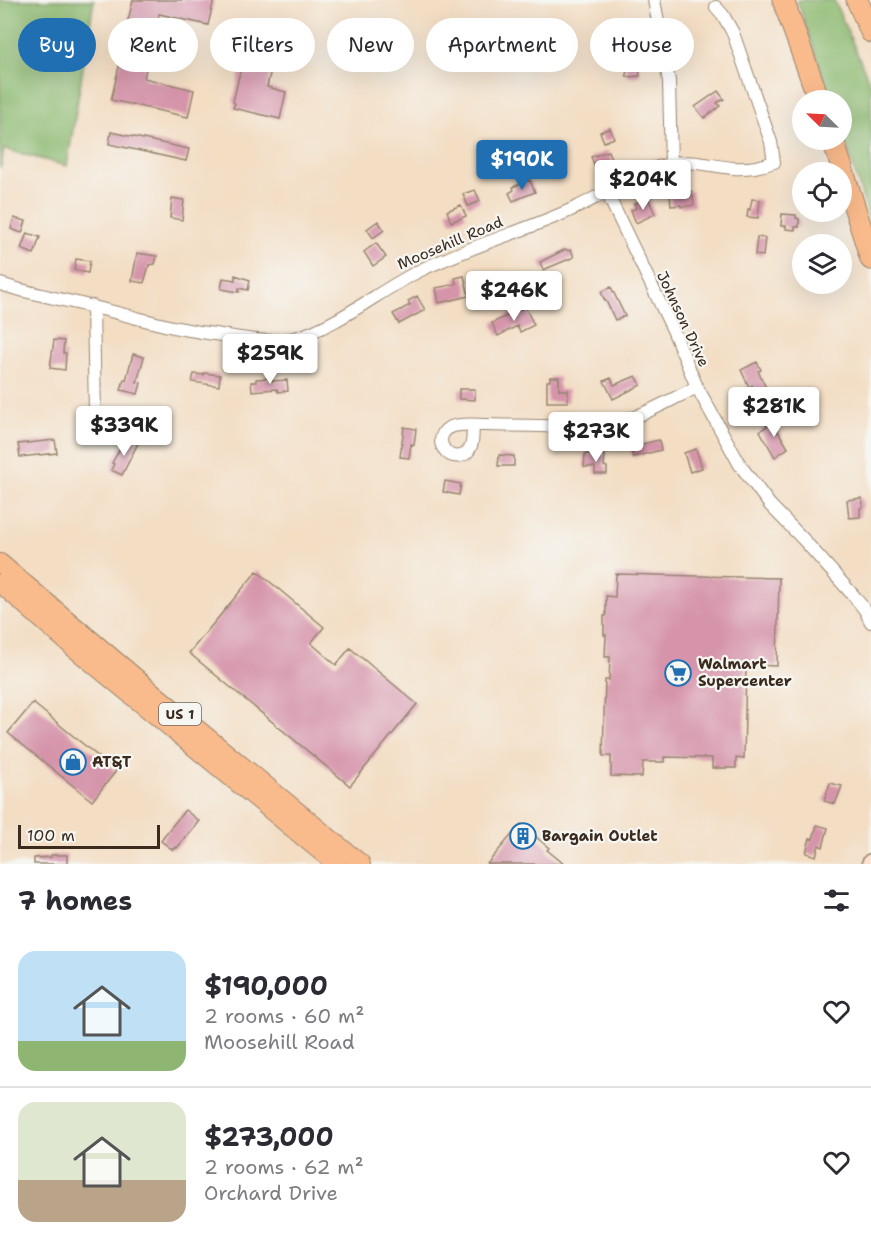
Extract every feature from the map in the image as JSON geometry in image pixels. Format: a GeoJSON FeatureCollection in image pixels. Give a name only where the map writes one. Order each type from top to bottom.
{"type":"FeatureCollection","features":[{"type":"Feature","properties":{"kind":"highway"},"geometry":{"type":"LineString","coordinates":[[783,0],[815,90]]}},
{"type":"Feature","properties":{"kind":"highway"},"geometry":{"type":"LineString","coordinates":[[857,0],[871,32]]}},
{"type":"Feature","properties":{"kind":"highway"},"geometry":{"type":"LineString","coordinates":[[836,150],[871,259]]}},
{"type":"Feature","properties":{"kind":"main road","name":"US 1"},"geometry":{"type":"LineString","coordinates":[[0,562],[156,695],[362,864]]}},
{"type":"Feature","properties":{"kind":"main road","name":"US 1"},"geometry":{"type":"LineString","coordinates":[[0,584],[336,864]]}},
{"type":"Feature","properties":{"kind":"street"},"geometry":{"type":"LineString","coordinates":[[654,0],[669,81],[671,164]]}},
{"type":"Feature","properties":{"kind":"street","name":"Moosehill Road"},"geometry":{"type":"LineString","coordinates":[[0,284],[32,294],[93,306],[186,330],[257,340],[293,338],[326,325],[423,269],[559,215],[644,173],[671,164],[692,162],[744,168],[774,162],[771,142],[733,33],[716,7]]}},
{"type":"Feature","properties":{"kind":"street","name":"Johnson Drive"},"geometry":{"type":"LineString","coordinates":[[607,192],[673,330],[697,387],[740,465],[770,506],[853,595],[871,622]]}},
{"type":"Feature","properties":{"kind":"street"},"geometry":{"type":"LineString","coordinates":[[93,306],[95,414]]}},
{"type":"Feature","properties":{"kind":"street"},"geometry":{"type":"LineString","coordinates":[[473,425],[606,426],[631,419],[697,387]]}},
{"type":"Feature","properties":{"kind":"green space"},"geometry":{"type":"Polygon","coordinates":[[[0,0],[94,0],[91,18],[18,18],[18,72],[82,72],[67,166],[4,149],[0,168],[0,0]]]}},
{"type":"Feature","properties":{"kind":"green space"},"geometry":{"type":"Polygon","coordinates":[[[797,0],[834,0],[871,86],[871,225],[848,150],[852,150],[852,90],[828,90],[797,0]]]}},
{"type":"Feature","properties":{"kind":"building"},"geometry":{"type":"Polygon","coordinates":[[[133,0],[214,0],[208,25],[198,23],[198,18],[177,18],[159,14],[158,18],[129,18],[133,0]]]}},
{"type":"Feature","properties":{"kind":"building"},"geometry":{"type":"Polygon","coordinates":[[[118,72],[145,72],[144,78],[194,90],[188,117],[111,100],[118,72]]]}},
{"type":"Feature","properties":{"kind":"building"},"geometry":{"type":"Polygon","coordinates":[[[240,72],[270,72],[267,87],[286,92],[280,119],[233,108],[235,103],[233,102],[240,72]]]}},
{"type":"Feature","properties":{"kind":"building"},"geometry":{"type":"Polygon","coordinates":[[[626,72],[640,72],[640,76],[627,77],[626,72]]]}},
{"type":"Feature","properties":{"kind":"building"},"geometry":{"type":"Polygon","coordinates":[[[718,91],[724,99],[717,103],[720,106],[704,118],[695,107],[718,91]]]}},
{"type":"Feature","properties":{"kind":"building"},"geometry":{"type":"Polygon","coordinates":[[[610,128],[614,138],[604,142],[600,132],[610,128]]]}},
{"type":"Feature","properties":{"kind":"building"},"geometry":{"type":"Polygon","coordinates":[[[111,132],[189,149],[186,161],[109,144],[111,132]]]}},
{"type":"Feature","properties":{"kind":"building"},"geometry":{"type":"Polygon","coordinates":[[[608,151],[613,163],[596,169],[591,157],[608,151]]]}},
{"type":"Feature","properties":{"kind":"building"},"geometry":{"type":"Polygon","coordinates":[[[530,180],[535,192],[513,201],[509,193],[514,190],[513,187],[530,180]]]}},
{"type":"Feature","properties":{"kind":"building"},"geometry":{"type":"Polygon","coordinates":[[[475,190],[480,201],[468,206],[463,194],[475,190]]]}},
{"type":"Feature","properties":{"kind":"building"},"geometry":{"type":"Polygon","coordinates":[[[692,191],[694,205],[671,206],[670,194],[692,191]]]}},
{"type":"Feature","properties":{"kind":"building"},"geometry":{"type":"Polygon","coordinates":[[[172,198],[184,200],[182,220],[170,218],[172,198]]]}},
{"type":"Feature","properties":{"kind":"building"},"geometry":{"type":"Polygon","coordinates":[[[648,198],[655,214],[636,223],[631,210],[636,208],[634,204],[648,198]]]}},
{"type":"Feature","properties":{"kind":"building"},"geometry":{"type":"Polygon","coordinates":[[[752,199],[760,200],[758,218],[747,217],[752,199]]]}},
{"type":"Feature","properties":{"kind":"building"},"geometry":{"type":"Polygon","coordinates":[[[461,205],[466,216],[451,222],[447,211],[461,205]]]}},
{"type":"Feature","properties":{"kind":"building"},"geometry":{"type":"Polygon","coordinates":[[[782,214],[792,215],[792,222],[799,222],[799,227],[795,227],[795,230],[781,226],[782,214]]]}},
{"type":"Feature","properties":{"kind":"building"},"geometry":{"type":"Polygon","coordinates":[[[14,218],[26,221],[22,233],[11,229],[14,218]]]}},
{"type":"Feature","properties":{"kind":"building"},"geometry":{"type":"Polygon","coordinates":[[[378,221],[384,230],[373,238],[367,229],[378,221]]]}},
{"type":"Feature","properties":{"kind":"building"},"geometry":{"type":"Polygon","coordinates":[[[27,233],[40,237],[34,254],[21,249],[27,233]]]}},
{"type":"Feature","properties":{"kind":"building"},"geometry":{"type":"Polygon","coordinates":[[[757,237],[765,238],[763,256],[755,255],[757,237]]]}},
{"type":"Feature","properties":{"kind":"building"},"geometry":{"type":"Polygon","coordinates":[[[376,243],[386,257],[373,266],[364,252],[376,243]]]}},
{"type":"Feature","properties":{"kind":"building"},"geometry":{"type":"Polygon","coordinates":[[[566,249],[571,250],[574,257],[543,270],[540,262],[566,249]]]}},
{"type":"Feature","properties":{"kind":"building"},"geometry":{"type":"Polygon","coordinates":[[[137,253],[157,256],[155,264],[149,265],[144,283],[132,281],[137,253]]]}},
{"type":"Feature","properties":{"kind":"building"},"geometry":{"type":"Polygon","coordinates":[[[76,259],[90,261],[88,273],[74,270],[76,259]]]}},
{"type":"Feature","properties":{"kind":"building"},"geometry":{"type":"Polygon","coordinates":[[[235,275],[250,280],[248,290],[239,288],[239,292],[221,289],[223,278],[235,280],[235,275]]]}},
{"type":"Feature","properties":{"kind":"building"},"geometry":{"type":"Polygon","coordinates":[[[464,276],[469,296],[439,303],[436,288],[456,284],[455,278],[464,276]]]}},
{"type":"Feature","properties":{"kind":"building"},"geometry":{"type":"Polygon","coordinates":[[[499,285],[507,300],[495,306],[487,291],[499,285]]]}},
{"type":"Feature","properties":{"kind":"building"},"geometry":{"type":"Polygon","coordinates":[[[611,287],[625,316],[615,320],[601,292],[611,287]]]}},
{"type":"Feature","properties":{"kind":"building"},"geometry":{"type":"Polygon","coordinates":[[[417,296],[425,310],[399,324],[393,314],[410,305],[408,301],[417,296]]]}},
{"type":"Feature","properties":{"kind":"building"},"geometry":{"type":"Polygon","coordinates":[[[525,307],[534,325],[520,332],[517,326],[498,336],[492,323],[525,307]]]}},
{"type":"Feature","properties":{"kind":"building"},"geometry":{"type":"Polygon","coordinates":[[[54,340],[64,341],[65,370],[50,368],[54,340]]]}},
{"type":"Feature","properties":{"kind":"building"},"geometry":{"type":"Polygon","coordinates":[[[133,354],[144,357],[137,382],[141,383],[138,394],[121,390],[133,354]]]}},
{"type":"Feature","properties":{"kind":"building"},"geometry":{"type":"Polygon","coordinates":[[[757,362],[761,370],[758,371],[767,390],[757,395],[752,385],[749,387],[741,370],[757,362]]]}},
{"type":"Feature","properties":{"kind":"building"},"geometry":{"type":"Polygon","coordinates":[[[204,373],[220,375],[219,386],[192,382],[194,374],[204,375],[204,373]]]}},
{"type":"Feature","properties":{"kind":"building"},"geometry":{"type":"Polygon","coordinates":[[[636,376],[641,385],[613,399],[604,381],[611,378],[614,385],[636,376]]]}},
{"type":"Feature","properties":{"kind":"building"},"geometry":{"type":"Polygon","coordinates":[[[550,377],[559,377],[559,390],[568,390],[568,402],[547,402],[547,381],[550,381],[550,377]]]}},
{"type":"Feature","properties":{"kind":"building"},"geometry":{"type":"Polygon","coordinates":[[[272,378],[272,381],[287,380],[288,391],[278,392],[277,389],[252,391],[251,382],[256,382],[256,379],[272,378]]]}},
{"type":"Feature","properties":{"kind":"building"},"geometry":{"type":"Polygon","coordinates":[[[459,389],[475,389],[475,400],[459,399],[459,389]]]}},
{"type":"Feature","properties":{"kind":"building"},"geometry":{"type":"Polygon","coordinates":[[[770,418],[788,448],[775,457],[760,431],[767,426],[764,422],[770,418]]]}},
{"type":"Feature","properties":{"kind":"building"},"geometry":{"type":"Polygon","coordinates":[[[404,427],[416,429],[414,445],[411,444],[409,458],[400,457],[404,427]]]}},
{"type":"Feature","properties":{"kind":"building"},"geometry":{"type":"Polygon","coordinates":[[[127,438],[138,443],[122,475],[111,470],[114,464],[112,463],[127,438]]]}},
{"type":"Feature","properties":{"kind":"building"},"geometry":{"type":"Polygon","coordinates":[[[55,440],[57,453],[20,457],[18,444],[55,440]]]}},
{"type":"Feature","properties":{"kind":"building"},"geometry":{"type":"Polygon","coordinates":[[[659,440],[661,450],[633,457],[630,447],[659,440]]]}},
{"type":"Feature","properties":{"kind":"building"},"geometry":{"type":"Polygon","coordinates":[[[696,449],[702,468],[690,472],[684,453],[696,449]]]}},
{"type":"Feature","properties":{"kind":"building"},"geometry":{"type":"Polygon","coordinates":[[[585,454],[605,455],[604,466],[607,467],[607,474],[595,474],[595,467],[584,467],[585,454]]]}},
{"type":"Feature","properties":{"kind":"building"},"geometry":{"type":"Polygon","coordinates":[[[499,455],[514,456],[514,466],[498,466],[499,455]]]}},
{"type":"Feature","properties":{"kind":"building"},"geometry":{"type":"Polygon","coordinates":[[[445,481],[461,484],[459,495],[443,492],[445,481]]]}},
{"type":"Feature","properties":{"kind":"building"},"geometry":{"type":"Polygon","coordinates":[[[862,498],[863,507],[860,508],[860,517],[849,518],[847,500],[862,498]]]}},
{"type":"Feature","properties":{"kind":"building"},"geometry":{"type":"Polygon","coordinates":[[[257,571],[324,627],[311,643],[336,665],[350,648],[417,704],[350,786],[189,653],[257,571]]]}},
{"type":"Feature","properties":{"kind":"building","name":"Walmart Supercenter"},"geometry":{"type":"Polygon","coordinates":[[[616,574],[779,578],[777,666],[746,665],[744,759],[736,758],[736,768],[712,768],[712,758],[664,757],[664,762],[643,762],[642,777],[611,776],[611,756],[603,756],[605,680],[609,680],[610,657],[605,657],[604,616],[606,616],[606,596],[615,597],[616,574]]]}},
{"type":"Feature","properties":{"kind":"building"},"geometry":{"type":"Polygon","coordinates":[[[33,703],[116,771],[92,801],[8,733],[33,703]]]}},
{"type":"Feature","properties":{"kind":"building"},"geometry":{"type":"Polygon","coordinates":[[[830,783],[842,786],[835,804],[824,801],[830,783]]]}},
{"type":"Feature","properties":{"kind":"building"},"geometry":{"type":"Polygon","coordinates":[[[185,810],[199,821],[173,850],[161,841],[185,810]]]}},
{"type":"Feature","properties":{"kind":"building","name":"Bargain Outlet"},"geometry":{"type":"Polygon","coordinates":[[[521,824],[549,848],[547,850],[564,864],[487,864],[521,824]]]}},
{"type":"Feature","properties":{"kind":"building"},"geometry":{"type":"Polygon","coordinates":[[[817,825],[828,828],[823,847],[819,845],[816,856],[806,853],[817,825]]]}},
{"type":"Feature","properties":{"kind":"building"},"geometry":{"type":"Polygon","coordinates":[[[51,855],[67,855],[67,864],[34,864],[34,858],[51,857],[51,855]]]}},
{"type":"Feature","properties":{"kind":"place","name":"Walmart Supercenter"},"geometry":{"type":"Point","coordinates":[678,673]}},
{"type":"Feature","properties":{"kind":"place","name":"AT&T"},"geometry":{"type":"Point","coordinates":[73,762]}},
{"type":"Feature","properties":{"kind":"place","name":"Bargain Outlet"},"geometry":{"type":"Point","coordinates":[523,836]}}]}
